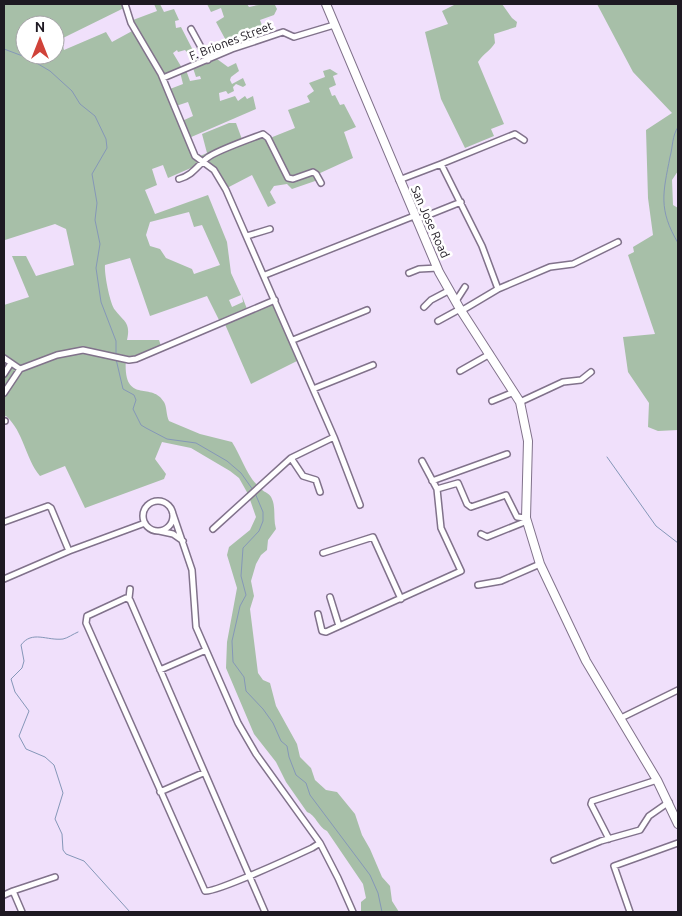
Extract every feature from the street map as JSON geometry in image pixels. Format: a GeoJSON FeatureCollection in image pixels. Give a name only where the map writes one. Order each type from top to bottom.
{"type":"FeatureCollection","features":[{"type":"Feature","properties":{"kind":"street"},"geometry":{"type":"LineString","coordinates":[[124,4],[131,23],[163,78],[195,156],[216,172],[247,236],[334,437],[360,506]]}},
{"type":"Feature","properties":{"kind":"street","name":"San Jose Road"},"geometry":{"type":"LineString","coordinates":[[326,4],[415,218],[438,268],[456,302],[520,402],[528,441],[527,520],[540,564],[586,661],[657,780],[678,824]]}},
{"type":"Feature","properties":{"kind":"street","name":"F. Briones Street"},"geometry":{"type":"LineString","coordinates":[[163,78],[234,48],[283,32],[294,37],[334,25]]}},
{"type":"Feature","properties":{"kind":"street"},"geometry":{"type":"LineString","coordinates":[[191,29],[208,60]]}},
{"type":"Feature","properties":{"kind":"street"},"geometry":{"type":"LineString","coordinates":[[179,179],[186,177],[208,157],[264,134],[268,138],[288,178],[293,179],[314,172],[321,183]]}},
{"type":"Feature","properties":{"kind":"street"},"geometry":{"type":"LineString","coordinates":[[400,180],[515,134],[524,140]]}},
{"type":"Feature","properties":{"kind":"street"},"geometry":{"type":"LineString","coordinates":[[441,164],[461,202],[498,289]]}},
{"type":"Feature","properties":{"kind":"street"},"geometry":{"type":"LineString","coordinates":[[265,275],[461,202]]}},
{"type":"Feature","properties":{"kind":"street"},"geometry":{"type":"LineString","coordinates":[[247,236],[270,229]]}},
{"type":"Feature","properties":{"kind":"street"},"geometry":{"type":"LineString","coordinates":[[438,321],[498,289],[550,266],[573,264],[618,242]]}},
{"type":"Feature","properties":{"kind":"street"},"geometry":{"type":"LineString","coordinates":[[409,273],[419,269],[438,268]]}},
{"type":"Feature","properties":{"kind":"street"},"geometry":{"type":"LineString","coordinates":[[456,302],[465,287]]}},
{"type":"Feature","properties":{"kind":"street"},"geometry":{"type":"LineString","coordinates":[[424,307],[431,300],[450,290]]}},
{"type":"Feature","properties":{"kind":"street"},"geometry":{"type":"LineString","coordinates":[[4,392],[20,369],[57,355],[83,350],[124,359],[136,359],[161,350],[218,322],[275,300]]}},
{"type":"Feature","properties":{"kind":"street"},"geometry":{"type":"LineString","coordinates":[[293,340],[367,310]]}},
{"type":"Feature","properties":{"kind":"street"},"geometry":{"type":"LineString","coordinates":[[460,371],[490,354]]}},
{"type":"Feature","properties":{"kind":"street"},"geometry":{"type":"LineString","coordinates":[[4,358],[20,369]]}},
{"type":"Feature","properties":{"kind":"street"},"geometry":{"type":"LineString","coordinates":[[4,374],[11,363]]}},
{"type":"Feature","properties":{"kind":"street"},"geometry":{"type":"LineString","coordinates":[[313,389],[373,366]]}},
{"type":"Feature","properties":{"kind":"street"},"geometry":{"type":"LineString","coordinates":[[520,402],[563,382],[580,380],[590,372]]}},
{"type":"Feature","properties":{"kind":"street"},"geometry":{"type":"LineString","coordinates":[[492,401],[514,392]]}},
{"type":"Feature","properties":{"kind":"street"},"geometry":{"type":"LineString","coordinates":[[213,529],[291,458],[334,437]]}},
{"type":"Feature","properties":{"kind":"street"},"geometry":{"type":"LineString","coordinates":[[432,480],[507,454]]}},
{"type":"Feature","properties":{"kind":"street"},"geometry":{"type":"LineString","coordinates":[[291,458],[303,476],[316,480],[320,492]]}},
{"type":"Feature","properties":{"kind":"street"},"geometry":{"type":"LineString","coordinates":[[318,614],[324,632],[462,571],[441,528],[437,488],[422,461]]}},
{"type":"Feature","properties":{"kind":"street"},"geometry":{"type":"LineString","coordinates":[[437,488],[458,483],[467,504],[471,507],[506,495],[518,518],[527,520]]}},
{"type":"Feature","properties":{"kind":"street"},"geometry":{"type":"LineString","coordinates":[[183,542],[173,534],[149,528],[145,523],[144,512],[153,502],[162,502],[172,511],[183,542],[192,570],[196,627],[238,723],[320,843],[353,912]]}},
{"type":"Feature","properties":{"kind":"street"},"geometry":{"type":"LineString","coordinates":[[4,522],[48,506],[51,508],[69,551]]}},
{"type":"Feature","properties":{"kind":"street"},"geometry":{"type":"LineString","coordinates":[[158,531],[170,525],[172,511]]}},
{"type":"Feature","properties":{"kind":"street"},"geometry":{"type":"LineString","coordinates":[[481,534],[487,537],[527,520]]}},
{"type":"Feature","properties":{"kind":"street"},"geometry":{"type":"LineString","coordinates":[[4,579],[69,551],[145,523]]}},
{"type":"Feature","properties":{"kind":"street"},"geometry":{"type":"LineString","coordinates":[[323,553],[373,537],[401,599]]}},
{"type":"Feature","properties":{"kind":"street"},"geometry":{"type":"LineString","coordinates":[[478,585],[502,581],[540,564]]}},
{"type":"Feature","properties":{"kind":"street"},"geometry":{"type":"LineString","coordinates":[[130,590],[129,598],[203,773],[250,874],[265,912]]}},
{"type":"Feature","properties":{"kind":"street"},"geometry":{"type":"LineString","coordinates":[[330,597],[340,626]]}},
{"type":"Feature","properties":{"kind":"street"},"geometry":{"type":"LineString","coordinates":[[129,598],[90,613],[86,623],[204,891],[213,891],[320,843]]}},
{"type":"Feature","properties":{"kind":"street"},"geometry":{"type":"LineString","coordinates":[[160,670],[206,650]]}},
{"type":"Feature","properties":{"kind":"street"},"geometry":{"type":"LineString","coordinates":[[621,718],[678,690]]}},
{"type":"Feature","properties":{"kind":"street"},"geometry":{"type":"LineString","coordinates":[[160,792],[203,773]]}},
{"type":"Feature","properties":{"kind":"street"},"geometry":{"type":"LineString","coordinates":[[609,839],[591,804],[592,801],[657,780]]}},
{"type":"Feature","properties":{"kind":"street"},"geometry":{"type":"LineString","coordinates":[[554,860],[609,839],[640,830],[649,816],[669,802]]}},
{"type":"Feature","properties":{"kind":"street"},"geometry":{"type":"LineString","coordinates":[[630,912],[614,866],[678,843]]}},
{"type":"Feature","properties":{"kind":"street"},"geometry":{"type":"LineString","coordinates":[[4,895],[55,878]]}},
{"type":"Feature","properties":{"kind":"street"},"geometry":{"type":"LineString","coordinates":[[13,891],[22,912]]}},
{"type":"Feature","properties":{"kind":"green space"},"geometry":{"type":"Polygon","coordinates":[[[4,4],[123,4],[124,8],[65,37],[65,15],[15,15],[15,65],[65,65],[65,50],[106,32],[112,42],[134,30],[161,79],[194,157],[200,164],[168,178],[163,165],[152,169],[157,185],[145,190],[155,214],[208,195],[227,242],[231,273],[241,295],[229,300],[232,307],[243,302],[242,296],[247,309],[219,320],[207,296],[150,316],[130,258],[105,265],[106,281],[111,302],[127,326],[127,340],[159,340],[161,346],[136,357],[126,357],[126,372],[129,382],[133,387],[159,396],[165,404],[169,421],[200,434],[232,442],[252,479],[271,497],[274,506],[276,529],[268,540],[267,550],[261,555],[256,564],[251,581],[254,596],[250,609],[258,673],[263,680],[270,683],[276,706],[297,744],[300,757],[311,768],[315,780],[326,790],[337,792],[355,814],[362,835],[382,877],[390,886],[392,901],[399,912],[361,911],[361,902],[366,898],[363,884],[327,831],[307,812],[286,782],[276,762],[254,734],[226,668],[227,642],[237,588],[227,555],[229,547],[250,530],[256,517],[248,494],[239,478],[191,448],[162,442],[155,459],[166,474],[164,479],[85,508],[65,466],[40,476],[17,430],[6,416],[4,417],[4,305],[29,297],[12,256],[26,256],[36,276],[74,265],[66,229],[55,224],[5,240],[4,4]],[[189,212],[150,222],[146,235],[150,246],[160,249],[166,258],[192,269],[194,274],[220,265],[202,225],[194,227],[189,212]]]}},
{"type":"Feature","properties":{"kind":"green space"},"geometry":{"type":"Polygon","coordinates":[[[154,4],[160,4],[164,12],[174,9],[179,20],[175,21],[176,28],[181,27],[199,62],[196,63],[185,50],[178,52],[177,50],[173,53],[182,68],[163,75],[133,20],[157,11],[154,4]]]}},
{"type":"Feature","properties":{"kind":"green space"},"geometry":{"type":"Polygon","coordinates":[[[207,4],[247,4],[249,7],[275,5],[277,9],[274,15],[260,20],[266,36],[230,48],[216,22],[224,17],[221,8],[211,12],[207,4]]]}},
{"type":"Feature","properties":{"kind":"green space"},"geometry":{"type":"Polygon","coordinates":[[[456,4],[502,4],[517,22],[516,27],[494,34],[495,43],[478,62],[504,124],[491,129],[494,136],[465,148],[441,99],[425,32],[448,24],[442,11],[456,4]]]}},
{"type":"Feature","properties":{"kind":"green space"},"geometry":{"type":"Polygon","coordinates":[[[597,4],[678,4],[678,171],[672,180],[673,205],[678,208],[678,430],[658,431],[648,427],[649,403],[628,372],[623,337],[655,334],[628,255],[634,252],[633,247],[653,235],[648,198],[646,130],[672,113],[633,72],[597,4]]]}},
{"type":"Feature","properties":{"kind":"green space"},"geometry":{"type":"Polygon","coordinates":[[[217,59],[228,67],[236,63],[239,71],[230,80],[232,84],[243,78],[246,85],[243,87],[236,84],[233,87],[234,91],[228,94],[226,91],[219,93],[220,101],[235,96],[238,101],[245,96],[247,99],[253,96],[256,109],[189,138],[182,121],[193,116],[188,102],[176,106],[170,89],[183,84],[180,72],[186,70],[190,81],[201,79],[200,76],[196,77],[193,68],[217,59]]]}},
{"type":"Feature","properties":{"kind":"green space"},"geometry":{"type":"Polygon","coordinates":[[[330,69],[338,74],[333,76],[336,85],[329,88],[332,96],[335,95],[340,105],[344,104],[356,127],[344,132],[353,158],[318,174],[289,177],[270,138],[295,128],[288,110],[310,102],[307,96],[314,91],[309,83],[325,77],[323,71],[330,69]]]}},
{"type":"Feature","properties":{"kind":"green space"},"geometry":{"type":"Polygon","coordinates":[[[229,123],[236,123],[243,142],[203,160],[198,157],[207,153],[202,134],[229,123]]]}},
{"type":"Feature","properties":{"kind":"green space"},"geometry":{"type":"Polygon","coordinates":[[[260,136],[265,136],[286,179],[312,173],[318,180],[292,189],[287,184],[274,186],[270,192],[276,203],[268,207],[252,175],[227,188],[207,160],[260,136]]]}},
{"type":"Feature","properties":{"kind":"green space"},"geometry":{"type":"Polygon","coordinates":[[[273,304],[297,361],[251,384],[224,322],[273,304]]]}},
{"type":"Feature","properties":{"kind":"waterway"},"geometry":{"type":"LineString","coordinates":[[4,49],[28,58],[50,71],[72,91],[80,104],[95,116],[106,139],[107,148],[92,174],[97,203],[95,220],[100,244],[96,268],[101,302],[116,341],[116,355]]}},
{"type":"Feature","properties":{"kind":"waterway"},"geometry":{"type":"LineString","coordinates":[[678,127],[673,141],[664,191],[667,220],[678,243]]}},
{"type":"Feature","properties":{"kind":"waterway"},"geometry":{"type":"LineString","coordinates":[[116,359],[123,389],[134,395],[136,400],[133,409],[141,425],[167,439],[196,443],[227,461],[241,473],[253,490]]}},
{"type":"Feature","properties":{"kind":"waterway"},"geometry":{"type":"LineString","coordinates":[[607,457],[656,526],[678,543]]}},
{"type":"Feature","properties":{"kind":"waterway"},"geometry":{"type":"LineString","coordinates":[[255,493],[263,512],[263,521],[259,531],[243,548],[241,576],[246,595],[240,606],[232,641],[233,662],[244,677],[246,691],[263,709],[273,723],[281,741],[287,746],[296,775],[306,783],[310,795],[370,875],[378,893],[382,912]]}},
{"type":"Feature","properties":{"kind":"waterway"},"geometry":{"type":"LineString","coordinates":[[78,632],[63,639],[30,638],[21,645],[24,661],[22,668],[11,679],[15,692],[29,711],[19,736],[26,749],[45,757],[54,765],[63,793],[55,819],[62,834],[63,850],[66,854],[84,861],[130,912]]}}]}
